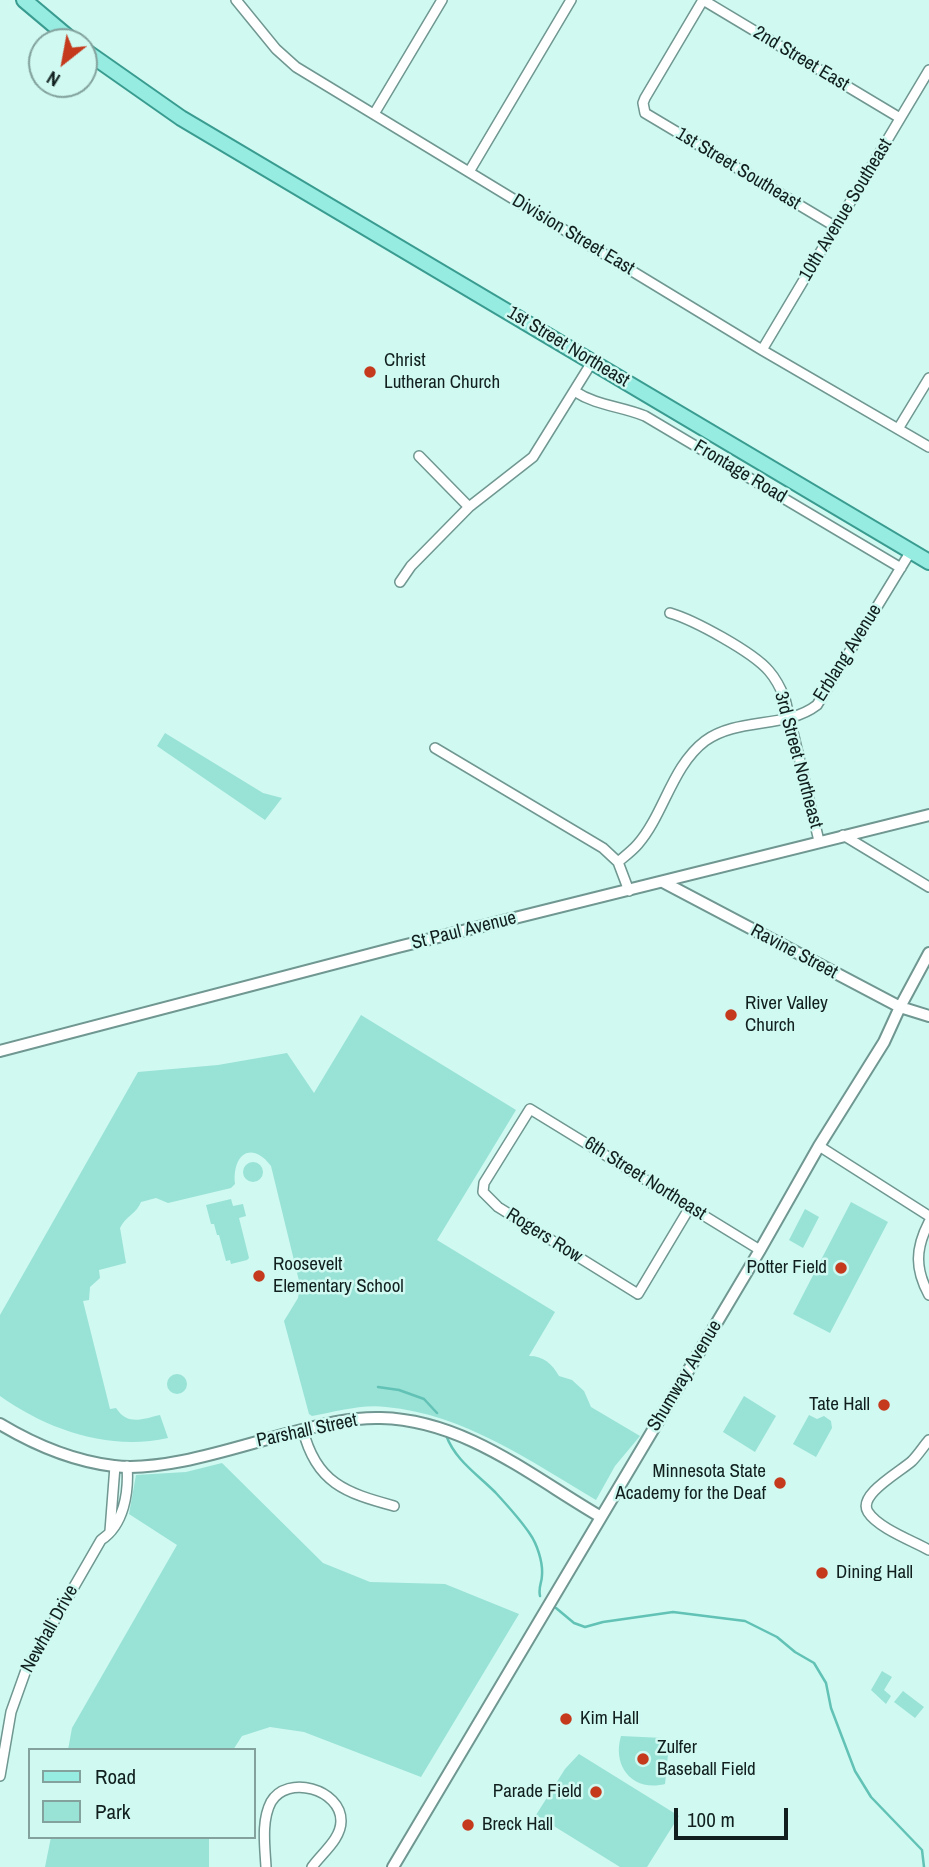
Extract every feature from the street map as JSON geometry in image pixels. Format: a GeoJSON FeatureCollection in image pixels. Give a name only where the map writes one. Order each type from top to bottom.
{"type":"FeatureCollection","features":[{"type":"Feature","properties":{"kind":"main road"},"geometry":{"type":"LineString","coordinates":[[24,0],[57,28]]}},
{"type":"Feature","properties":{"kind":"main road","name":"1st Street Northeast"},"geometry":{"type":"LineString","coordinates":[[98,60],[132,86],[207,133],[929,562]]}},
{"type":"Feature","properties":{"kind":"street","name":"Division Street East"},"geometry":{"type":"LineString","coordinates":[[236,0],[285,59],[762,350],[929,447]]}},
{"type":"Feature","properties":{"kind":"street"},"geometry":{"type":"LineString","coordinates":[[374,114],[442,0]]}},
{"type":"Feature","properties":{"kind":"street"},"geometry":{"type":"LineString","coordinates":[[469,172],[571,0]]}},
{"type":"Feature","properties":{"kind":"street","name":"1st Street Southeast"},"geometry":{"type":"LineString","coordinates":[[703,0],[645,98],[643,108],[649,116],[836,227]]}},
{"type":"Feature","properties":{"kind":"street","name":"2nd Street East"},"geometry":{"type":"LineString","coordinates":[[703,0],[900,118]]}},
{"type":"Feature","properties":{"kind":"street","name":"10th Avenue Southeast"},"geometry":{"type":"LineString","coordinates":[[762,350],[929,69]]}},
{"type":"Feature","properties":{"kind":"street"},"geometry":{"type":"LineString","coordinates":[[400,582],[411,566],[469,507],[533,457],[592,362]]}},
{"type":"Feature","properties":{"kind":"street"},"geometry":{"type":"LineString","coordinates":[[898,429],[929,378]]}},
{"type":"Feature","properties":{"kind":"street","name":"Frontage Road"},"geometry":{"type":"LineString","coordinates":[[575,391],[600,404],[645,416],[901,568]]}},
{"type":"Feature","properties":{"kind":"street"},"geometry":{"type":"LineString","coordinates":[[418,456],[469,507]]}},
{"type":"Feature","properties":{"kind":"street","name":"Erblang Avenue"},"geometry":{"type":"LineString","coordinates":[[618,862],[639,843],[694,751],[706,740],[729,730],[804,713],[822,699],[911,551]]}},
{"type":"Feature","properties":{"kind":"street","name":"3rd Street Northeast"},"geometry":{"type":"LineString","coordinates":[[670,613],[684,617],[755,657],[778,683],[790,716],[819,841]]}},
{"type":"Feature","properties":{"kind":"street"},"geometry":{"type":"LineString","coordinates":[[435,748],[603,848],[618,862],[629,891]]}},
{"type":"Feature","properties":{"kind":"street","name":"St Paul Avenue"},"geometry":{"type":"LineString","coordinates":[[0,1051],[398,947],[929,815]]}},
{"type":"Feature","properties":{"kind":"street","name":"3rd Street Northeast"},"geometry":{"type":"LineString","coordinates":[[843,835],[929,887]]}},
{"type":"Feature","properties":{"kind":"street","name":"Ravine Street"},"geometry":{"type":"LineString","coordinates":[[663,882],[900,1007],[929,1016]]}},
{"type":"Feature","properties":{"kind":"street","name":"Shumway Avenue"},"geometry":{"type":"LineString","coordinates":[[393,1867],[760,1250],[819,1146],[884,1042],[929,953]]}},
{"type":"Feature","properties":{"kind":"street","name":"6th Street Northeast"},"geometry":{"type":"LineString","coordinates":[[483,1192],[484,1183],[530,1109],[760,1250]]}},
{"type":"Feature","properties":{"kind":"street"},"geometry":{"type":"LineString","coordinates":[[819,1146],[929,1216]]}},
{"type":"Feature","properties":{"kind":"street","name":"Rogers Row"},"geometry":{"type":"LineString","coordinates":[[483,1192],[498,1207],[638,1294],[690,1207]]}},
{"type":"Feature","properties":{"kind":"street"},"geometry":{"type":"LineString","coordinates":[[929,1222],[918,1254],[920,1279],[929,1296]]}},
{"type":"Feature","properties":{"kind":"street","name":"Parshall Street"},"geometry":{"type":"LineString","coordinates":[[0,1423],[44,1448],[74,1458],[127,1466],[189,1459],[303,1430],[358,1419],[381,1418],[432,1426],[479,1443],[601,1517]]}},
{"type":"Feature","properties":{"kind":"street"},"geometry":{"type":"LineString","coordinates":[[303,1430],[312,1457],[330,1480],[359,1497],[394,1506]]}},
{"type":"Feature","properties":{"kind":"street"},"geometry":{"type":"LineString","coordinates":[[929,1440],[912,1461],[871,1493],[866,1502],[867,1511],[873,1518],[929,1550]]}},
{"type":"Feature","properties":{"kind":"street"},"geometry":{"type":"LineString","coordinates":[[110,1534],[115,1466]]}},
{"type":"Feature","properties":{"kind":"street","name":"Newhall Drive"},"geometry":{"type":"LineString","coordinates":[[0,1776],[11,1712],[26,1670],[101,1540],[110,1534],[120,1515],[126,1497],[127,1466]]}},
{"type":"Feature","properties":{"kind":"street"},"geometry":{"type":"LineString","coordinates":[[266,1867],[265,1831],[270,1805],[278,1793],[286,1788],[296,1787],[320,1793],[335,1804],[339,1811],[339,1830],[312,1867]]}},
{"type":"Feature","properties":{"kind":"green space"},"geometry":{"type":"Polygon","coordinates":[[[165,733],[263,793],[282,798],[265,820],[157,746],[165,733]]]}},
{"type":"Feature","properties":{"kind":"green space","name":"Roosevelt Elementary School"},"geometry":{"type":"Polygon","coordinates":[[[361,1015],[516,1110],[437,1240],[555,1312],[529,1356],[539,1357],[559,1376],[572,1380],[584,1391],[591,1407],[640,1436],[615,1466],[596,1500],[521,1455],[442,1419],[415,1411],[377,1406],[312,1416],[309,1414],[284,1321],[298,1298],[300,1285],[271,1166],[257,1154],[244,1154],[240,1159],[235,1184],[231,1188],[168,1203],[156,1198],[141,1202],[120,1228],[126,1263],[99,1270],[100,1278],[90,1287],[89,1300],[83,1301],[110,1409],[116,1408],[130,1419],[160,1415],[168,1438],[124,1442],[80,1435],[38,1419],[0,1396],[0,1315],[138,1072],[218,1065],[287,1053],[314,1093],[361,1015]]]}},
{"type":"Feature","properties":{"kind":"green space"},"geometry":{"type":"Polygon","coordinates":[[[253,1162],[260,1165],[263,1172],[260,1179],[253,1182],[246,1179],[243,1172],[246,1165],[253,1162]]]}},
{"type":"Feature","properties":{"kind":"green space"},"geometry":{"type":"Polygon","coordinates":[[[231,1199],[233,1206],[243,1204],[246,1216],[239,1218],[249,1258],[231,1264],[230,1260],[226,1261],[219,1235],[214,1224],[211,1224],[206,1205],[231,1199]]]}},
{"type":"Feature","properties":{"kind":"green space","name":"Potter Field"},"geometry":{"type":"Polygon","coordinates":[[[851,1202],[888,1222],[830,1333],[793,1314],[851,1202]]]}},
{"type":"Feature","properties":{"kind":"green space"},"geometry":{"type":"Polygon","coordinates":[[[805,1209],[819,1217],[803,1248],[789,1240],[805,1209]]]}},
{"type":"Feature","properties":{"kind":"green space"},"geometry":{"type":"Polygon","coordinates":[[[177,1374],[184,1377],[187,1384],[184,1391],[177,1394],[170,1391],[167,1384],[170,1377],[177,1374]]]}},
{"type":"Feature","properties":{"kind":"green space"},"geometry":{"type":"Polygon","coordinates":[[[744,1396],[776,1416],[755,1452],[723,1432],[744,1396]]]}},
{"type":"Feature","properties":{"kind":"green space"},"geometry":{"type":"Polygon","coordinates":[[[809,1415],[817,1419],[824,1416],[831,1421],[832,1428],[816,1457],[793,1444],[809,1415]]]}},
{"type":"Feature","properties":{"kind":"green space"},"geometry":{"type":"Polygon","coordinates":[[[222,1463],[323,1563],[370,1582],[445,1584],[519,1614],[421,1777],[304,1732],[270,1727],[242,1736],[234,1748],[68,1748],[72,1728],[177,1545],[129,1514],[136,1475],[186,1472],[222,1463]]]}},
{"type":"Feature","properties":{"kind":"green space"},"geometry":{"type":"Polygon","coordinates":[[[882,1671],[892,1677],[884,1690],[891,1696],[886,1704],[871,1690],[882,1671]]]}},
{"type":"Feature","properties":{"kind":"green space"},"geometry":{"type":"Polygon","coordinates":[[[903,1691],[924,1707],[915,1718],[894,1702],[903,1691]]]}},
{"type":"Feature","properties":{"kind":"green space","name":"Zulfer Baseball Field"},"geometry":{"type":"Polygon","coordinates":[[[621,1736],[663,1738],[669,1744],[665,1784],[643,1784],[627,1774],[619,1757],[621,1736]]]}},
{"type":"Feature","properties":{"kind":"green space","name":"Parade Field"},"geometry":{"type":"Polygon","coordinates":[[[579,1754],[679,1816],[647,1867],[620,1867],[536,1815],[565,1769],[579,1754]]]}},
{"type":"Feature","properties":{"kind":"green space"},"geometry":{"type":"Polygon","coordinates":[[[51,1839],[209,1839],[209,1867],[45,1867],[51,1839]]]}},
{"type":"Feature","properties":{"kind":"waterway"},"geometry":{"type":"LineString","coordinates":[[378,1387],[399,1390],[424,1399],[437,1413]]}},
{"type":"Feature","properties":{"kind":"waterway"},"geometry":{"type":"LineString","coordinates":[[446,1435],[455,1452],[495,1492],[533,1538],[542,1565],[540,1596]]}},
{"type":"Feature","properties":{"kind":"waterway"},"geometry":{"type":"LineString","coordinates":[[556,1608],[574,1623],[585,1627],[673,1612],[745,1621],[777,1637],[814,1663],[826,1683],[831,1708],[855,1771],[871,1797],[922,1850],[924,1867]]}},
{"type":"Feature","properties":{"kind":"place","name":"Christ Lutheran Church"},"geometry":{"type":"Point","coordinates":[370,372]}},
{"type":"Feature","properties":{"kind":"place","name":"River Valley Church"},"geometry":{"type":"Point","coordinates":[731,1015]}},
{"type":"Feature","properties":{"kind":"place","name":"Potter Field"},"geometry":{"type":"Point","coordinates":[841,1268]}},
{"type":"Feature","properties":{"kind":"place","name":"Roosevelt Elementary School"},"geometry":{"type":"Point","coordinates":[259,1276]}},
{"type":"Feature","properties":{"kind":"place","name":"Tate Hall"},"geometry":{"type":"Point","coordinates":[884,1405]}},
{"type":"Feature","properties":{"kind":"place","name":"Minnesota State Academy for the Deaf"},"geometry":{"type":"Point","coordinates":[780,1483]}},
{"type":"Feature","properties":{"kind":"place","name":"Dining Hall"},"geometry":{"type":"Point","coordinates":[822,1573]}},
{"type":"Feature","properties":{"kind":"place","name":"Kim Hall"},"geometry":{"type":"Point","coordinates":[566,1719]}},
{"type":"Feature","properties":{"kind":"place","name":"Zulfer Baseball Field"},"geometry":{"type":"Point","coordinates":[643,1759]}},
{"type":"Feature","properties":{"kind":"place","name":"Parade Field"},"geometry":{"type":"Point","coordinates":[596,1792]}},
{"type":"Feature","properties":{"kind":"place","name":"Breck Hall"},"geometry":{"type":"Point","coordinates":[468,1825]}}]}
